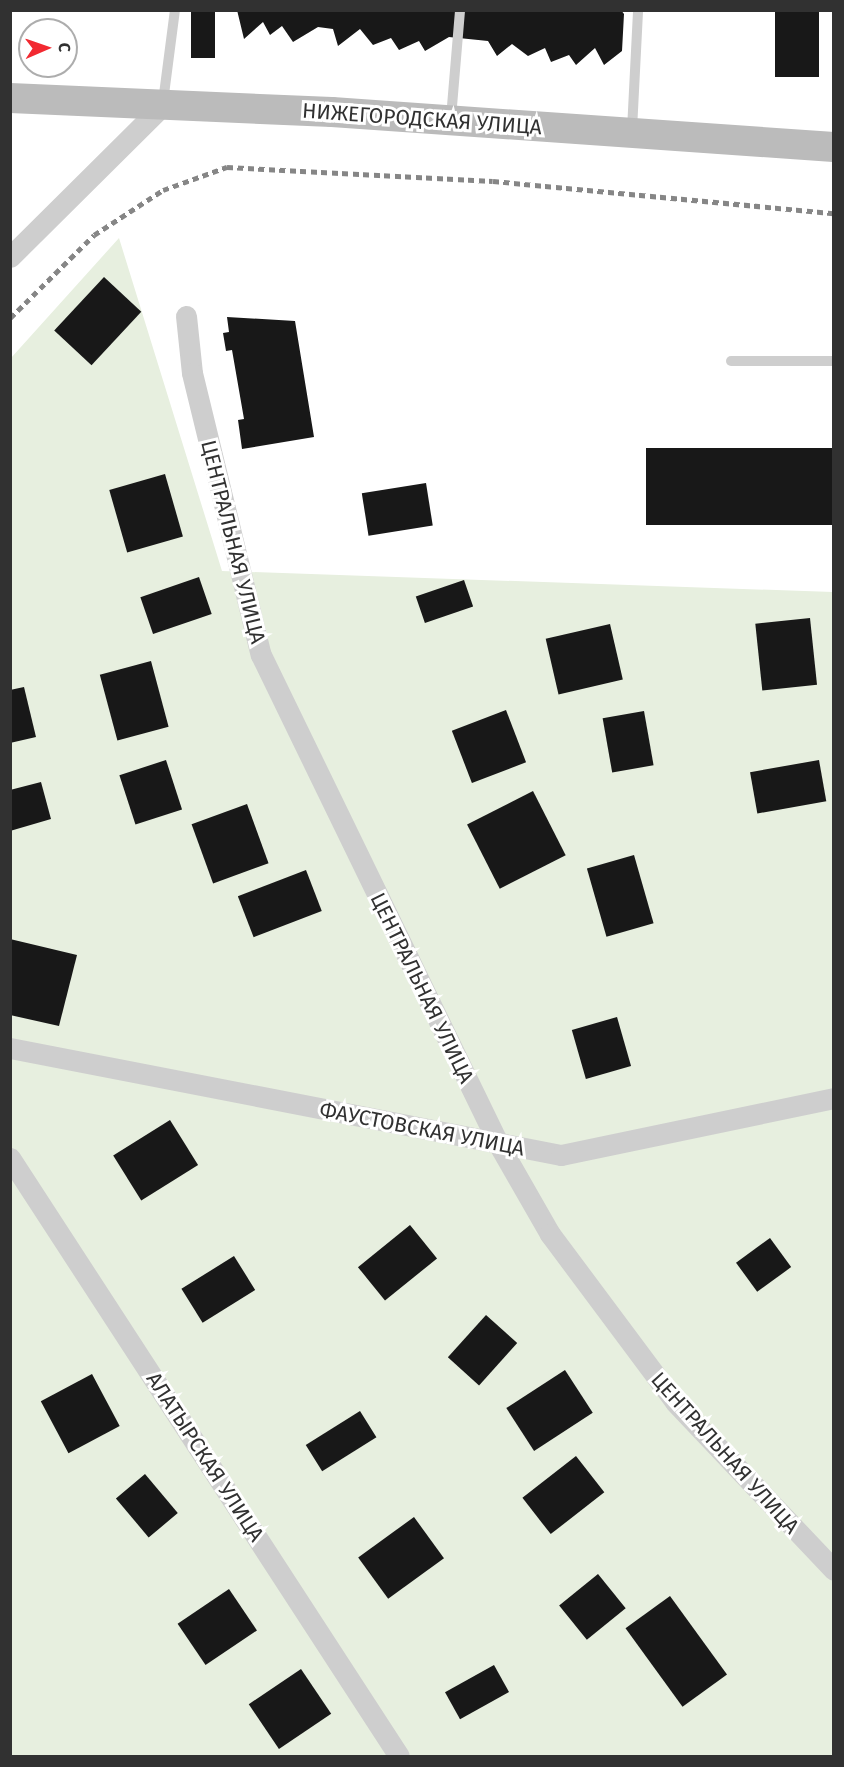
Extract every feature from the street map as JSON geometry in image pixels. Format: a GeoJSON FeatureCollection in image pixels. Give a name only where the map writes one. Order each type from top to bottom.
{"type":"FeatureCollection","features":[{"type":"Feature","properties":{"kind":"street","name":"НИЖЕГОРОДСКАЯ УЛИЦА"},"geometry":{"type":"LineString","coordinates":[[10,98],[451,120],[834,147]]}},
{"type":"Feature","properties":{"kind":"street"},"geometry":{"type":"LineString","coordinates":[[10,257],[163,105]]}},
{"type":"Feature","properties":{"kind":"street","name":"ЦЕНТРАЛЬНАЯ УЛИЦА"},"geometry":{"type":"LineString","coordinates":[[186,316],[200,405],[261,655],[499,1145],[550,1234],[675,1402],[834,1570]]}},
{"type":"Feature","properties":{"kind":"street","name":"ФАУСТОВСКАЯ УЛИЦА"},"geometry":{"type":"LineString","coordinates":[[10,1048],[499,1145],[561,1155],[834,1098]]}},
{"type":"Feature","properties":{"kind":"street","name":"АЛАТЫРСКАЯ УЛИЦА"},"geometry":{"type":"LineString","coordinates":[[10,1158],[399,1756]]}},
{"type":"Feature","properties":{"kind":"lane"},"geometry":{"type":"LineString","coordinates":[[163,105],[175,10]]}},
{"type":"Feature","properties":{"kind":"lane"},"geometry":{"type":"LineString","coordinates":[[451,120],[460,10]]}},
{"type":"Feature","properties":{"kind":"lane"},"geometry":{"type":"LineString","coordinates":[[632,133],[638,10]]}},
{"type":"Feature","properties":{"kind":"lane"},"geometry":{"type":"LineString","coordinates":[[731,361],[834,361]]}},
{"type":"Feature","properties":{"kind":"green space"},"geometry":{"type":"Polygon","coordinates":[[[119,238],[222,571],[833,592],[833,1756],[11,1756],[11,358],[119,238]]]}},
{"type":"Feature","properties":{"kind":"building"},"geometry":{"type":"Polygon","coordinates":[[[191,10],[215,10],[215,58],[191,58],[191,10]]]}},
{"type":"Feature","properties":{"kind":"building"},"geometry":{"type":"Polygon","coordinates":[[[237,10],[621,10],[624,14],[622,51],[604,65],[595,48],[576,65],[569,55],[551,62],[545,48],[528,56],[512,44],[497,56],[488,41],[449,37],[425,51],[419,41],[399,50],[391,38],[373,45],[360,29],[338,46],[333,29],[318,27],[293,42],[282,26],[270,35],[263,22],[244,39],[237,10]]]}},
{"type":"Feature","properties":{"kind":"building"},"geometry":{"type":"Polygon","coordinates":[[[775,10],[819,10],[819,77],[775,77],[775,10]]]}},
{"type":"Feature","properties":{"kind":"building"},"geometry":{"type":"Polygon","coordinates":[[[104,277],[141,312],[92,365],[54,330],[104,277]]]}},
{"type":"Feature","properties":{"kind":"building"},"geometry":{"type":"Polygon","coordinates":[[[227,317],[295,321],[314,437],[242,449],[238,420],[244,419],[232,350],[226,351],[223,333],[229,332],[227,317]]]}},
{"type":"Feature","properties":{"kind":"building"},"geometry":{"type":"Polygon","coordinates":[[[646,448],[834,448],[834,525],[646,525],[646,448]]]}},
{"type":"Feature","properties":{"kind":"building"},"geometry":{"type":"Polygon","coordinates":[[[165,474],[183,536],[127,552],[109,490],[165,474]]]}},
{"type":"Feature","properties":{"kind":"building"},"geometry":{"type":"Polygon","coordinates":[[[426,483],[433,525],[369,536],[362,493],[426,483]]]}},
{"type":"Feature","properties":{"kind":"building"},"geometry":{"type":"Polygon","coordinates":[[[199,577],[212,614],[153,634],[140,597],[199,577]]]}},
{"type":"Feature","properties":{"kind":"building"},"geometry":{"type":"Polygon","coordinates":[[[464,580],[473,606],[425,623],[416,597],[464,580]]]}},
{"type":"Feature","properties":{"kind":"building"},"geometry":{"type":"Polygon","coordinates":[[[810,618],[817,685],[762,690],[755,624],[810,618]]]}},
{"type":"Feature","properties":{"kind":"building"},"geometry":{"type":"Polygon","coordinates":[[[610,624],[623,680],[559,694],[546,639],[610,624]]]}},
{"type":"Feature","properties":{"kind":"building"},"geometry":{"type":"Polygon","coordinates":[[[151,661],[169,727],[117,740],[100,675],[151,661]]]}},
{"type":"Feature","properties":{"kind":"building"},"geometry":{"type":"Polygon","coordinates":[[[24,687],[36,737],[10,743],[10,690],[24,687]]]}},
{"type":"Feature","properties":{"kind":"building"},"geometry":{"type":"Polygon","coordinates":[[[506,710],[526,762],[472,783],[452,731],[506,710]]]}},
{"type":"Feature","properties":{"kind":"building"},"geometry":{"type":"Polygon","coordinates":[[[644,711],[654,765],[612,772],[603,718],[644,711]]]}},
{"type":"Feature","properties":{"kind":"building"},"geometry":{"type":"Polygon","coordinates":[[[166,760],[182,809],[135,825],[119,775],[166,760]]]}},
{"type":"Feature","properties":{"kind":"building"},"geometry":{"type":"Polygon","coordinates":[[[819,760],[826,801],[757,814],[750,772],[819,760]]]}},
{"type":"Feature","properties":{"kind":"building"},"geometry":{"type":"Polygon","coordinates":[[[41,782],[51,819],[10,831],[10,790],[41,782]]]}},
{"type":"Feature","properties":{"kind":"building"},"geometry":{"type":"Polygon","coordinates":[[[533,791],[566,855],[500,889],[467,825],[533,791]]]}},
{"type":"Feature","properties":{"kind":"building"},"geometry":{"type":"Polygon","coordinates":[[[247,804],[269,863],[213,883],[192,824],[247,804]]]}},
{"type":"Feature","properties":{"kind":"building"},"geometry":{"type":"Polygon","coordinates":[[[634,855],[654,923],[606,937],[587,869],[634,855]]]}},
{"type":"Feature","properties":{"kind":"building"},"geometry":{"type":"Polygon","coordinates":[[[306,870],[322,911],[254,937],[238,896],[306,870]]]}},
{"type":"Feature","properties":{"kind":"building"},"geometry":{"type":"Polygon","coordinates":[[[10,939],[77,955],[59,1026],[10,1015],[10,939]]]}},
{"type":"Feature","properties":{"kind":"building"},"geometry":{"type":"Polygon","coordinates":[[[617,1017],[631,1066],[586,1079],[572,1030],[617,1017]]]}},
{"type":"Feature","properties":{"kind":"building"},"geometry":{"type":"Polygon","coordinates":[[[170,1120],[198,1165],[141,1200],[113,1156],[170,1120]]]}},
{"type":"Feature","properties":{"kind":"building"},"geometry":{"type":"Polygon","coordinates":[[[410,1225],[437,1258],[385,1301],[358,1267],[410,1225]]]}},
{"type":"Feature","properties":{"kind":"building"},"geometry":{"type":"Polygon","coordinates":[[[770,1238],[791,1267],[757,1292],[736,1263],[770,1238]]]}},
{"type":"Feature","properties":{"kind":"building"},"geometry":{"type":"Polygon","coordinates":[[[234,1256],[255,1290],[203,1323],[181,1289],[234,1256]]]}},
{"type":"Feature","properties":{"kind":"building"},"geometry":{"type":"Polygon","coordinates":[[[486,1315],[517,1343],[479,1385],[448,1357],[486,1315]]]}},
{"type":"Feature","properties":{"kind":"building"},"geometry":{"type":"Polygon","coordinates":[[[565,1370],[593,1413],[534,1451],[506,1408],[565,1370]]]}},
{"type":"Feature","properties":{"kind":"building"},"geometry":{"type":"Polygon","coordinates":[[[92,1374],[120,1426],[68,1453],[41,1401],[92,1374]]]}},
{"type":"Feature","properties":{"kind":"building"},"geometry":{"type":"Polygon","coordinates":[[[360,1411],[376,1437],[322,1471],[306,1445],[360,1411]]]}},
{"type":"Feature","properties":{"kind":"building"},"geometry":{"type":"Polygon","coordinates":[[[576,1456],[604,1492],[551,1534],[522,1498],[576,1456]]]}},
{"type":"Feature","properties":{"kind":"building"},"geometry":{"type":"Polygon","coordinates":[[[145,1474],[178,1513],[149,1537],[116,1498],[145,1474]]]}},
{"type":"Feature","properties":{"kind":"building"},"geometry":{"type":"Polygon","coordinates":[[[414,1517],[444,1558],[388,1599],[358,1558],[414,1517]]]}},
{"type":"Feature","properties":{"kind":"building"},"geometry":{"type":"Polygon","coordinates":[[[598,1574],[626,1608],[587,1640],[559,1605],[598,1574]]]}},
{"type":"Feature","properties":{"kind":"building"},"geometry":{"type":"Polygon","coordinates":[[[229,1589],[257,1630],[206,1665],[178,1624],[229,1589]]]}},
{"type":"Feature","properties":{"kind":"building"},"geometry":{"type":"Polygon","coordinates":[[[670,1596],[727,1674],[683,1707],[626,1628],[670,1596]]]}},
{"type":"Feature","properties":{"kind":"building"},"geometry":{"type":"Polygon","coordinates":[[[494,1665],[509,1692],[460,1719],[445,1692],[494,1665]]]}},
{"type":"Feature","properties":{"kind":"building"},"geometry":{"type":"Polygon","coordinates":[[[301,1669],[331,1714],[279,1749],[249,1704],[301,1669]]]}},
{"type":"Feature","properties":{"kind":"railway"},"geometry":{"type":"LineString","coordinates":[[10,318],[94,235],[163,190],[227,167],[493,181],[834,213]]}}]}
